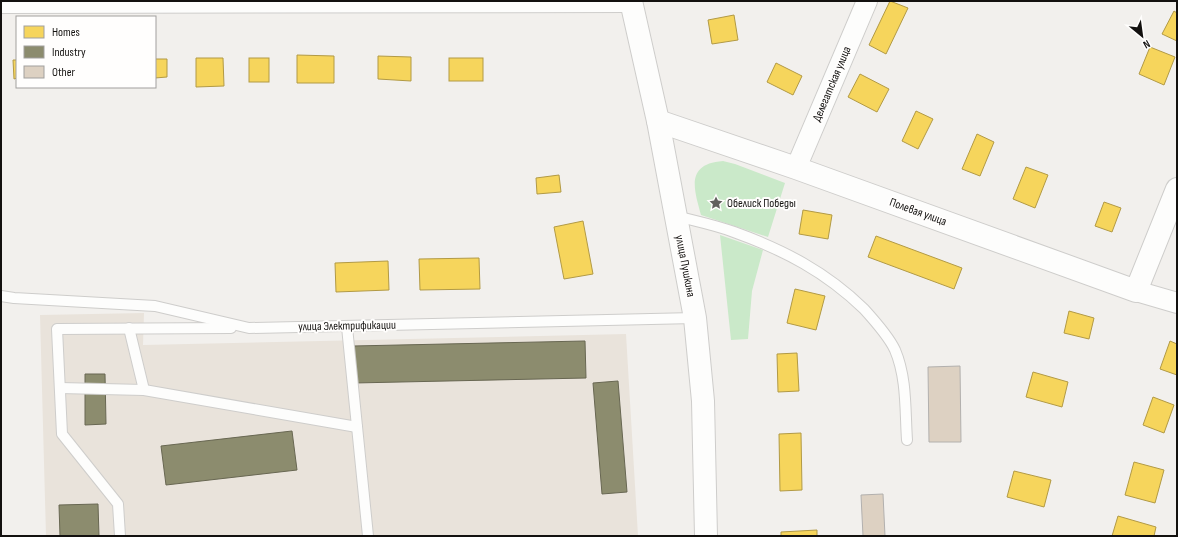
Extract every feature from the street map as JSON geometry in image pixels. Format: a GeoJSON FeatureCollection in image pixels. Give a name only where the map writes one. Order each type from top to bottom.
{"type":"FeatureCollection","features":[{"type":"Feature","properties":{"kind":"main road"},"geometry":{"type":"LineString","coordinates":[[1,2],[631,1]]}},
{"type":"Feature","properties":{"kind":"main road","name":"улица Пушкина"},"geometry":{"type":"LineString","coordinates":[[631,1],[658,122],[696,318],[703,401],[706,536]]}},
{"type":"Feature","properties":{"kind":"main road","name":"Полевая улица"},"geometry":{"type":"LineString","coordinates":[[658,122],[796,168],[1136,291]]}},
{"type":"Feature","properties":{"kind":"main road"},"geometry":{"type":"LineString","coordinates":[[1136,291],[1177,189]]}},
{"type":"Feature","properties":{"kind":"street","name":"Делегатская улица"},"geometry":{"type":"LineString","coordinates":[[796,168],[867,1]]}},
{"type":"Feature","properties":{"kind":"street","name":"Полевая улица"},"geometry":{"type":"LineString","coordinates":[[1136,291],[1177,304]]}},
{"type":"Feature","properties":{"kind":"lane"},"geometry":{"type":"LineString","coordinates":[[676,216],[733,232],[801,261],[826,277],[875,320],[895,350],[904,378],[907,440]]}},
{"type":"Feature","properties":{"kind":"lane","name":"улица Электрификации"},"geometry":{"type":"LineString","coordinates":[[1,296],[155,306],[249,328],[696,318]]}},
{"type":"Feature","properties":{"kind":"lane"},"geometry":{"type":"LineString","coordinates":[[347,327],[368,536]]}},
{"type":"Feature","properties":{"kind":"lane"},"geometry":{"type":"LineString","coordinates":[[129,328],[144,390]]}},
{"type":"Feature","properties":{"kind":"lane"},"geometry":{"type":"LineString","coordinates":[[120,536],[118,504],[62,434],[57,329],[249,328]]}},
{"type":"Feature","properties":{"kind":"lane"},"geometry":{"type":"LineString","coordinates":[[60,388],[144,390],[357,427]]}},
{"type":"Feature","properties":{"kind":"shaded area"},"geometry":{"type":"Polygon","coordinates":[[[144,313],[143,345],[626,334],[638,536],[46,536],[40,315],[144,313]]]}},
{"type":"Feature","properties":{"kind":"green space"},"geometry":{"type":"Polygon","coordinates":[[[723,161],[785,183],[768,237],[701,215],[695,187],[697,173],[703,167],[711,163],[723,161]]]}},
{"type":"Feature","properties":{"kind":"green space"},"geometry":{"type":"Polygon","coordinates":[[[720,235],[763,250],[752,291],[748,339],[731,340],[720,235]]]}},
{"type":"Feature","properties":{"kind":"building: Homes"},"geometry":{"type":"Polygon","coordinates":[[[890,1],[908,8],[886,54],[869,45],[890,1]]]}},
{"type":"Feature","properties":{"kind":"building: Homes"},"geometry":{"type":"Polygon","coordinates":[[[1174,11],[1177,13],[1177,41],[1162,34],[1174,11]]]}},
{"type":"Feature","properties":{"kind":"building: Homes"},"geometry":{"type":"Polygon","coordinates":[[[734,15],[738,40],[712,44],[708,20],[734,15]]]}},
{"type":"Feature","properties":{"kind":"building: Homes"},"geometry":{"type":"Polygon","coordinates":[[[1150,47],[1175,57],[1164,85],[1139,74],[1150,47]]]}},
{"type":"Feature","properties":{"kind":"building: Homes"},"geometry":{"type":"Polygon","coordinates":[[[297,55],[334,56],[334,83],[297,83],[297,55]]]}},
{"type":"Feature","properties":{"kind":"building: Homes"},"geometry":{"type":"Polygon","coordinates":[[[378,56],[411,57],[411,81],[378,79],[378,56]]]}},
{"type":"Feature","properties":{"kind":"building: Homes"},"geometry":{"type":"Polygon","coordinates":[[[196,58],[223,58],[224,86],[196,87],[196,58]]]}},
{"type":"Feature","properties":{"kind":"building: Homes"},"geometry":{"type":"Polygon","coordinates":[[[249,58],[269,58],[269,82],[249,82],[249,58]]]}},
{"type":"Feature","properties":{"kind":"building: Homes"},"geometry":{"type":"Polygon","coordinates":[[[449,58],[483,58],[483,81],[449,81],[449,58]]]}},
{"type":"Feature","properties":{"kind":"building: Homes"},"geometry":{"type":"Polygon","coordinates":[[[156,59],[167,59],[167,77],[156,78],[156,59]]]}},
{"type":"Feature","properties":{"kind":"building: Homes"},"geometry":{"type":"Polygon","coordinates":[[[13,60],[16,60],[16,78],[14,79],[13,60]]]}},
{"type":"Feature","properties":{"kind":"building: Homes"},"geometry":{"type":"Polygon","coordinates":[[[776,63],[802,76],[793,95],[767,82],[776,63]]]}},
{"type":"Feature","properties":{"kind":"building: Homes"},"geometry":{"type":"Polygon","coordinates":[[[860,74],[889,89],[877,112],[848,97],[860,74]]]}},
{"type":"Feature","properties":{"kind":"building: Homes"},"geometry":{"type":"Polygon","coordinates":[[[916,111],[933,119],[918,149],[902,141],[916,111]]]}},
{"type":"Feature","properties":{"kind":"building: Homes"},"geometry":{"type":"Polygon","coordinates":[[[977,134],[994,142],[980,176],[962,169],[977,134]]]}},
{"type":"Feature","properties":{"kind":"building: Homes"},"geometry":{"type":"Polygon","coordinates":[[[1026,167],[1048,175],[1035,208],[1013,199],[1026,167]]]}},
{"type":"Feature","properties":{"kind":"building: Homes"},"geometry":{"type":"Polygon","coordinates":[[[559,175],[561,192],[537,194],[536,178],[559,175]]]}},
{"type":"Feature","properties":{"kind":"building: Homes"},"geometry":{"type":"Polygon","coordinates":[[[1104,202],[1121,208],[1112,232],[1095,226],[1104,202]]]}},
{"type":"Feature","properties":{"kind":"building: Homes"},"geometry":{"type":"Polygon","coordinates":[[[803,210],[832,215],[828,239],[799,234],[803,210]]]}},
{"type":"Feature","properties":{"kind":"building: Homes"},"geometry":{"type":"Polygon","coordinates":[[[583,221],[593,274],[564,279],[554,227],[583,221]]]}},
{"type":"Feature","properties":{"kind":"building: Homes"},"geometry":{"type":"Polygon","coordinates":[[[876,236],[962,268],[954,289],[868,257],[876,236]]]}},
{"type":"Feature","properties":{"kind":"building: Homes"},"geometry":{"type":"Polygon","coordinates":[[[479,258],[480,289],[420,290],[419,259],[479,258]]]}},
{"type":"Feature","properties":{"kind":"building: Homes"},"geometry":{"type":"Polygon","coordinates":[[[388,261],[389,290],[336,292],[335,263],[388,261]]]}},
{"type":"Feature","properties":{"kind":"building: Homes"},"geometry":{"type":"Polygon","coordinates":[[[795,289],[825,296],[816,330],[787,323],[795,289]]]}},
{"type":"Feature","properties":{"kind":"building: Homes"},"geometry":{"type":"Polygon","coordinates":[[[1069,311],[1094,318],[1089,339],[1064,333],[1069,311]]]}},
{"type":"Feature","properties":{"kind":"building: Homes"},"geometry":{"type":"Polygon","coordinates":[[[1170,341],[1177,344],[1177,375],[1160,369],[1170,341]]]}},
{"type":"Feature","properties":{"kind":"building: Homes"},"geometry":{"type":"Polygon","coordinates":[[[797,353],[799,391],[778,392],[777,354],[797,353]]]}},
{"type":"Feature","properties":{"kind":"building: Homes"},"geometry":{"type":"Polygon","coordinates":[[[1033,372],[1068,382],[1062,407],[1026,397],[1033,372]]]}},
{"type":"Feature","properties":{"kind":"building: Homes"},"geometry":{"type":"Polygon","coordinates":[[[1153,397],[1174,405],[1164,433],[1143,425],[1153,397]]]}},
{"type":"Feature","properties":{"kind":"building: Homes"},"geometry":{"type":"Polygon","coordinates":[[[801,433],[802,490],[780,491],[779,434],[801,433]]]}},
{"type":"Feature","properties":{"kind":"building: Homes"},"geometry":{"type":"Polygon","coordinates":[[[1134,462],[1164,470],[1155,503],[1125,495],[1134,462]]]}},
{"type":"Feature","properties":{"kind":"building: Homes"},"geometry":{"type":"Polygon","coordinates":[[[1014,471],[1051,480],[1044,507],[1007,497],[1014,471]]]}},
{"type":"Feature","properties":{"kind":"building: Homes"},"geometry":{"type":"Polygon","coordinates":[[[1118,516],[1156,527],[1154,536],[1112,536],[1118,516]]]}},
{"type":"Feature","properties":{"kind":"building: Homes"},"geometry":{"type":"Polygon","coordinates":[[[817,530],[817,536],[781,536],[781,532],[817,530]]]}},
{"type":"Feature","properties":{"kind":"building: Industry"},"geometry":{"type":"Polygon","coordinates":[[[585,341],[586,378],[354,383],[353,346],[585,341]]]}},
{"type":"Feature","properties":{"kind":"building: Industry"},"geometry":{"type":"Polygon","coordinates":[[[85,374],[105,374],[106,424],[85,425],[85,374]]]}},
{"type":"Feature","properties":{"kind":"building: Industry"},"geometry":{"type":"Polygon","coordinates":[[[618,381],[627,492],[602,494],[593,383],[618,381]]]}},
{"type":"Feature","properties":{"kind":"building: Industry"},"geometry":{"type":"Polygon","coordinates":[[[292,431],[297,470],[166,485],[161,446],[292,431]]]}},
{"type":"Feature","properties":{"kind":"building: Industry"},"geometry":{"type":"Polygon","coordinates":[[[98,504],[99,536],[60,536],[59,505],[98,504]]]}},
{"type":"Feature","properties":{"kind":"building: Other"},"geometry":{"type":"Polygon","coordinates":[[[960,366],[961,442],[929,442],[928,367],[960,366]]]}},
{"type":"Feature","properties":{"kind":"building: Other"},"geometry":{"type":"Polygon","coordinates":[[[883,494],[885,536],[863,536],[861,495],[883,494]]]}},
{"type":"Feature","properties":{"kind":"place","name":"Обелиск Победы"},"geometry":{"type":"Point","coordinates":[716,203]}}]}
